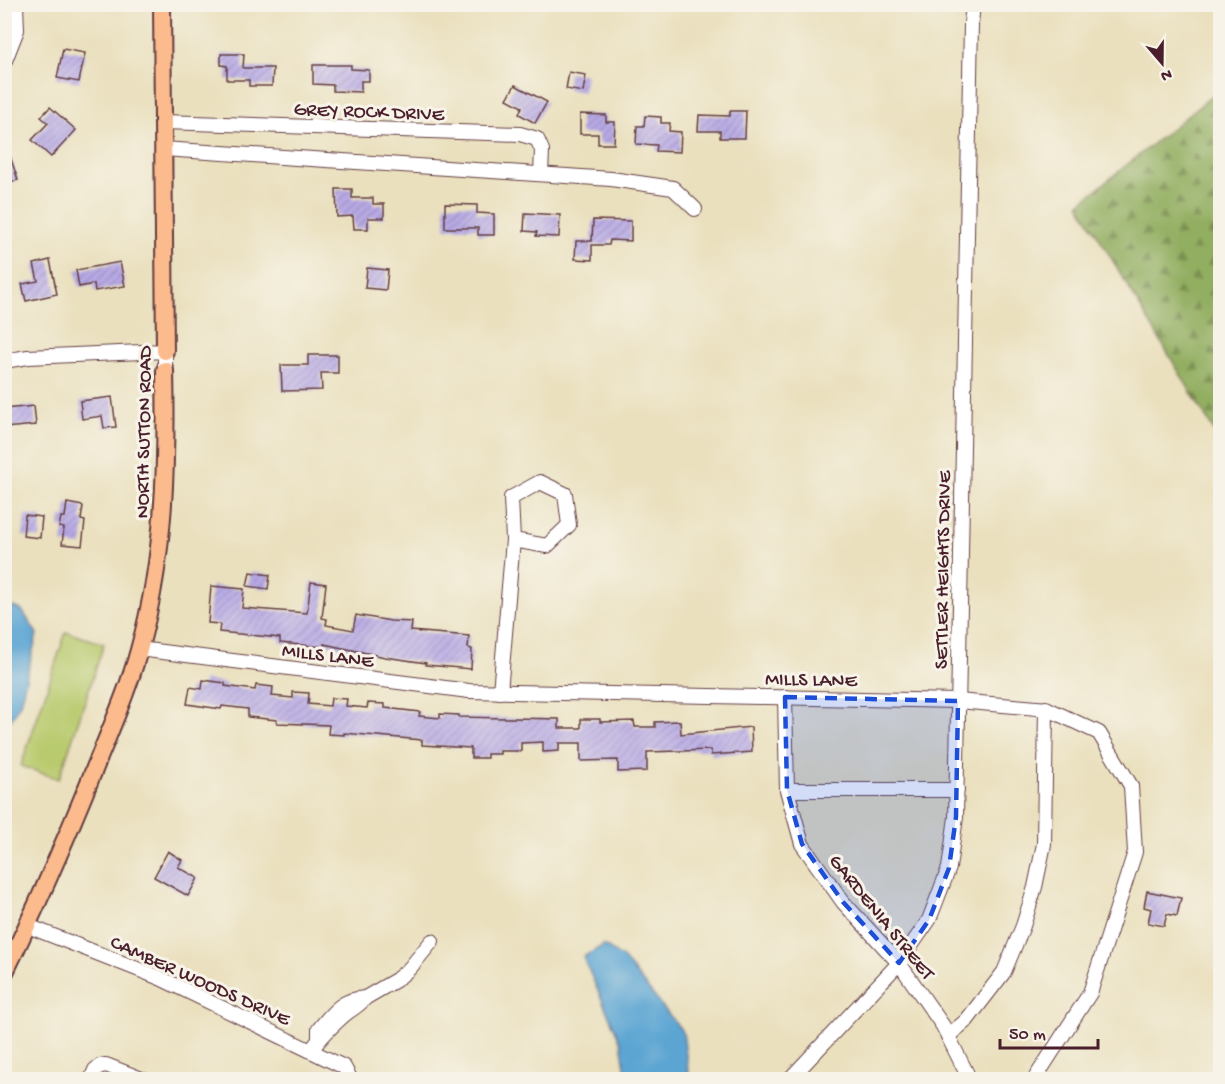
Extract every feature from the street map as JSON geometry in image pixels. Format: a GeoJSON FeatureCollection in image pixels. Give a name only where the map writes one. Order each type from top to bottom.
{"type":"FeatureCollection","features":[{"type":"Feature","properties":{"kind":"main road","name":"NORTH SUTTON ROAD"},"geometry":{"type":"LineString","coordinates":[[162,4],[165,351]]}},
{"type":"Feature","properties":{"kind":"main road","name":"NORTH SUTTON ROAD"},"geometry":{"type":"LineString","coordinates":[[4,974],[28,926],[125,694],[140,649],[158,558],[163,514],[166,469],[165,370]]}},
{"type":"Feature","properties":{"kind":"street"},"geometry":{"type":"LineString","coordinates":[[4,63],[17,30],[16,4]]}},
{"type":"Feature","properties":{"kind":"street","name":"SETTLER HEIGHTS DRIVE"},"geometry":{"type":"LineString","coordinates":[[789,1080],[899,963],[929,920],[950,868],[957,790],[973,4]]}},
{"type":"Feature","properties":{"kind":"street","name":"GREY ROCK DRIVE"},"geometry":{"type":"LineString","coordinates":[[163,122],[520,134],[537,139],[542,150],[542,174]]}},
{"type":"Feature","properties":{"kind":"street"},"geometry":{"type":"LineString","coordinates":[[163,149],[611,179],[673,188],[695,209]]}},
{"type":"Feature","properties":{"kind":"street"},"geometry":{"type":"LineString","coordinates":[[4,361],[28,357],[165,351]]}},
{"type":"Feature","properties":{"kind":"street","name":"NORTH SUTTON ROAD"},"geometry":{"type":"LineString","coordinates":[[165,351],[165,370]]}},
{"type":"Feature","properties":{"kind":"street"},"geometry":{"type":"LineString","coordinates":[[500,692],[513,540],[511,498],[540,482],[565,494],[569,525],[548,546],[513,540]]}},
{"type":"Feature","properties":{"kind":"street","name":"MILLS LANE"},"geometry":{"type":"LineString","coordinates":[[140,649],[469,691],[958,701],[1046,708],[1099,733],[1131,786],[1135,852],[1090,993],[1034,1080]]}},
{"type":"Feature","properties":{"kind":"street","name":"GARDENIA STREET"},"geometry":{"type":"LineString","coordinates":[[785,697],[787,790],[802,844],[843,902],[899,963],[948,1036],[970,1080]]}},
{"type":"Feature","properties":{"kind":"street"},"geometry":{"type":"LineString","coordinates":[[948,1036],[967,1020],[1004,972],[1023,926],[1035,887],[1044,844],[1046,708]]}},
{"type":"Feature","properties":{"kind":"street"},"geometry":{"type":"LineString","coordinates":[[787,790],[957,790]]}},
{"type":"Feature","properties":{"kind":"street","name":"CAMBER WOODS DRIVE"},"geometry":{"type":"LineString","coordinates":[[28,926],[160,978],[315,1046],[344,1067],[351,1080]]}},
{"type":"Feature","properties":{"kind":"street"},"geometry":{"type":"LineString","coordinates":[[315,1046],[327,1034],[341,1012],[359,1005],[365,998],[396,980],[410,968],[432,941]]}},
{"type":"Feature","properties":{"kind":"street"},"geometry":{"type":"LineString","coordinates":[[91,1080],[95,1070],[106,1065],[144,1080]]}},
{"type":"Feature","properties":{"kind":"highlighted area"},"geometry":{"type":"Polygon","coordinates":[[[785,697],[958,701],[956,817],[949,868],[929,920],[899,963],[843,902],[802,844],[787,790],[785,697]]]}},
{"type":"Feature","properties":{"kind":"green space"},"geometry":{"type":"Polygon","coordinates":[[[1220,89],[1220,441],[1079,204],[1220,89]]]}},
{"type":"Feature","properties":{"kind":"green space"},"geometry":{"type":"Polygon","coordinates":[[[66,632],[104,644],[59,779],[21,766],[66,632]]]}},
{"type":"Feature","properties":{"kind":"water"},"geometry":{"type":"Polygon","coordinates":[[[5,604],[22,610],[37,634],[20,704],[5,729],[5,604]]]}},
{"type":"Feature","properties":{"kind":"water"},"geometry":{"type":"Polygon","coordinates":[[[604,945],[624,959],[683,1032],[691,1079],[627,1079],[621,1043],[583,957],[604,945]]]}},
{"type":"Feature","properties":{"kind":"building"},"geometry":{"type":"Polygon","coordinates":[[[63,49],[85,53],[79,82],[57,78],[63,49]]]}},
{"type":"Feature","properties":{"kind":"building"},"geometry":{"type":"Polygon","coordinates":[[[221,54],[244,54],[243,68],[273,68],[272,86],[249,86],[249,80],[227,80],[227,66],[221,65],[221,54]]]}},
{"type":"Feature","properties":{"kind":"building"},"geometry":{"type":"Polygon","coordinates":[[[313,65],[351,65],[351,69],[369,70],[369,81],[361,81],[361,92],[333,91],[333,85],[313,84],[313,65]]]}},
{"type":"Feature","properties":{"kind":"building"},"geometry":{"type":"Polygon","coordinates":[[[569,72],[586,75],[583,92],[566,89],[569,72]]]}},
{"type":"Feature","properties":{"kind":"building"},"geometry":{"type":"Polygon","coordinates":[[[515,85],[547,102],[535,123],[519,114],[522,107],[507,99],[515,85]]]}},
{"type":"Feature","properties":{"kind":"building"},"geometry":{"type":"Polygon","coordinates":[[[50,107],[76,130],[51,157],[32,140],[48,123],[41,117],[50,107]]]}},
{"type":"Feature","properties":{"kind":"building"},"geometry":{"type":"Polygon","coordinates":[[[730,111],[746,111],[745,138],[720,138],[720,131],[698,131],[699,115],[730,116],[730,111]]]}},
{"type":"Feature","properties":{"kind":"building"},"geometry":{"type":"Polygon","coordinates":[[[580,114],[606,115],[606,122],[615,122],[614,144],[598,144],[598,134],[580,134],[580,114]]]}},
{"type":"Feature","properties":{"kind":"building"},"geometry":{"type":"Polygon","coordinates":[[[645,116],[661,117],[661,123],[670,123],[669,131],[681,132],[680,152],[656,151],[657,145],[636,144],[637,126],[644,126],[645,116]]]}},
{"type":"Feature","properties":{"kind":"building"},"geometry":{"type":"Polygon","coordinates":[[[6,144],[18,180],[4,184],[4,145],[6,144]]]}},
{"type":"Feature","properties":{"kind":"building"},"geometry":{"type":"Polygon","coordinates":[[[336,189],[352,189],[352,198],[373,198],[373,204],[384,204],[384,218],[368,218],[368,229],[354,229],[353,216],[337,217],[336,189]]]}},
{"type":"Feature","properties":{"kind":"building"},"geometry":{"type":"Polygon","coordinates":[[[445,204],[477,205],[477,213],[494,214],[494,235],[478,235],[478,228],[445,228],[445,204]]]}},
{"type":"Feature","properties":{"kind":"building"},"geometry":{"type":"Polygon","coordinates":[[[525,213],[560,215],[559,237],[536,236],[537,232],[524,231],[525,213]]]}},
{"type":"Feature","properties":{"kind":"building"},"geometry":{"type":"Polygon","coordinates":[[[593,220],[631,221],[631,241],[610,240],[609,245],[592,245],[592,260],[575,259],[576,241],[592,241],[593,220]]]}},
{"type":"Feature","properties":{"kind":"building"},"geometry":{"type":"Polygon","coordinates":[[[50,260],[57,294],[26,301],[22,284],[38,281],[34,264],[50,260]]]}},
{"type":"Feature","properties":{"kind":"building"},"geometry":{"type":"Polygon","coordinates":[[[120,262],[125,286],[95,291],[94,284],[79,287],[76,270],[120,262]]]}},
{"type":"Feature","properties":{"kind":"building"},"geometry":{"type":"Polygon","coordinates":[[[367,268],[388,270],[386,290],[365,288],[367,268]]]}},
{"type":"Feature","properties":{"kind":"building"},"geometry":{"type":"Polygon","coordinates":[[[308,355],[338,355],[338,373],[321,373],[322,390],[282,391],[281,365],[308,365],[308,355]]]}},
{"type":"Feature","properties":{"kind":"building"},"geometry":{"type":"Polygon","coordinates":[[[112,397],[116,427],[104,428],[102,416],[82,419],[80,401],[112,397]]]}},
{"type":"Feature","properties":{"kind":"building"},"geometry":{"type":"Polygon","coordinates":[[[34,406],[36,425],[4,428],[4,409],[34,406]]]}},
{"type":"Feature","properties":{"kind":"building"},"geometry":{"type":"Polygon","coordinates":[[[67,503],[83,506],[81,520],[85,521],[82,546],[62,544],[64,528],[59,527],[61,517],[65,517],[67,503]]]}},
{"type":"Feature","properties":{"kind":"building"},"geometry":{"type":"Polygon","coordinates":[[[25,515],[42,517],[40,538],[23,536],[25,515]]]}},
{"type":"Feature","properties":{"kind":"building"},"geometry":{"type":"Polygon","coordinates":[[[250,572],[270,575],[268,589],[247,586],[250,572]]]}},
{"type":"Feature","properties":{"kind":"building"},"geometry":{"type":"Polygon","coordinates":[[[311,582],[326,584],[322,618],[327,619],[326,625],[353,630],[356,615],[412,622],[411,631],[469,636],[468,648],[472,649],[471,669],[426,665],[426,663],[324,644],[324,647],[280,643],[280,638],[219,632],[220,624],[208,623],[211,586],[244,589],[242,608],[307,613],[311,582]]]}},
{"type":"Feature","properties":{"kind":"building"},"geometry":{"type":"Polygon","coordinates":[[[203,680],[255,690],[256,685],[273,687],[272,696],[293,698],[293,692],[309,693],[308,704],[330,706],[331,698],[347,699],[346,706],[367,708],[368,703],[385,704],[385,708],[420,712],[419,716],[440,718],[440,714],[459,715],[459,717],[559,719],[559,728],[581,728],[581,719],[600,719],[600,722],[634,721],[635,727],[655,727],[655,722],[680,721],[681,734],[751,727],[752,752],[711,755],[711,750],[647,752],[647,771],[618,772],[618,760],[581,761],[581,743],[559,743],[559,751],[543,752],[543,742],[521,743],[521,751],[500,751],[500,754],[487,754],[487,758],[471,758],[471,748],[422,745],[422,740],[344,733],[344,735],[328,734],[329,725],[277,723],[277,720],[248,717],[248,709],[222,706],[221,709],[187,704],[190,687],[202,689],[203,680]]]}},
{"type":"Feature","properties":{"kind":"building"},"geometry":{"type":"Polygon","coordinates":[[[168,851],[182,860],[178,867],[198,878],[188,896],[154,877],[168,851]]]}},
{"type":"Feature","properties":{"kind":"building"},"geometry":{"type":"Polygon","coordinates":[[[1147,891],[1181,898],[1177,916],[1167,914],[1164,926],[1148,923],[1151,909],[1144,907],[1147,891]]]}}]}
